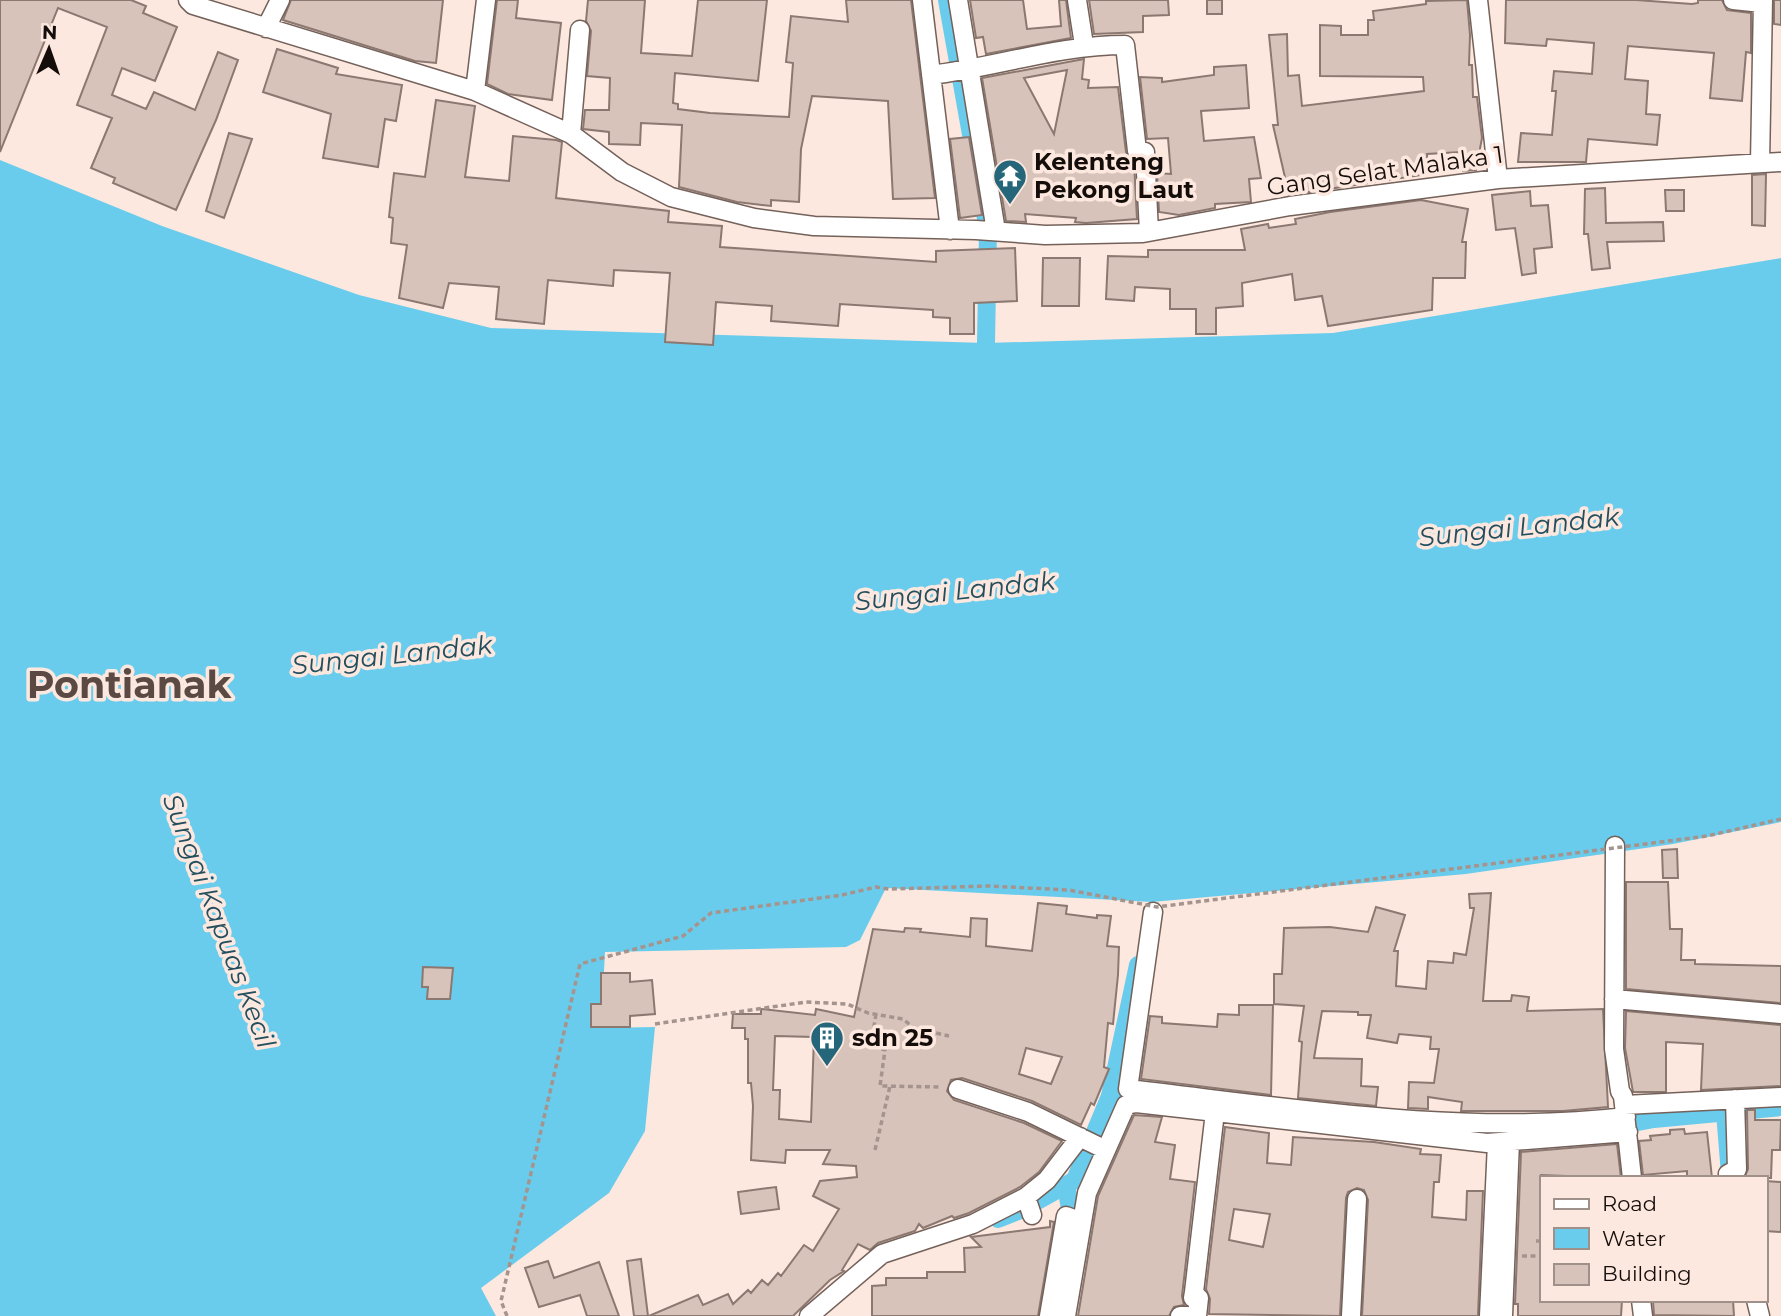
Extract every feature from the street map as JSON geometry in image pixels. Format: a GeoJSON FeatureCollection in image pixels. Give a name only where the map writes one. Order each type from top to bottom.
{"type":"FeatureCollection","features":[{"type":"Feature","properties":{"kind":"street","name":"Gang Selat Malaka 1"},"geometry":{"type":"LineString","coordinates":[[188,0],[193,5],[475,92],[571,134],[622,172],[671,197],[754,218],[814,226],[1094,236],[1149,232],[1290,205],[1497,179],[1781,162]]}},
{"type":"Feature","properties":{"kind":"street"},"geometry":{"type":"LineString","coordinates":[[266,28],[280,0]]}},
{"type":"Feature","properties":{"kind":"street"},"geometry":{"type":"LineString","coordinates":[[475,92],[486,0]]}},
{"type":"Feature","properties":{"kind":"street"},"geometry":{"type":"LineString","coordinates":[[922,0],[950,230]]}},
{"type":"Feature","properties":{"kind":"street"},"geometry":{"type":"LineString","coordinates":[[958,0],[996,231]]}},
{"type":"Feature","properties":{"kind":"street"},"geometry":{"type":"LineString","coordinates":[[1077,0],[1084,46]]}},
{"type":"Feature","properties":{"kind":"street"},"geometry":{"type":"LineString","coordinates":[[1478,0],[1497,179]]}},
{"type":"Feature","properties":{"kind":"street"},"geometry":{"type":"LineString","coordinates":[[1733,0],[1762,1],[1760,163]]}},
{"type":"Feature","properties":{"kind":"street"},"geometry":{"type":"LineString","coordinates":[[571,134],[580,30]]}},
{"type":"Feature","properties":{"kind":"street"},"geometry":{"type":"LineString","coordinates":[[931,75],[970,71],[1084,46],[1125,46],[1137,151],[1145,152],[1149,232]]}},
{"type":"Feature","properties":{"kind":"street"},"geometry":{"type":"LineString","coordinates":[[1615,846],[1614,1049],[1627,1120],[1632,1176]]}},
{"type":"Feature","properties":{"kind":"street"},"geometry":{"type":"LineString","coordinates":[[1049,1316],[1074,1219],[1127,1097],[1153,912]]}},
{"type":"Feature","properties":{"kind":"street"},"geometry":{"type":"LineString","coordinates":[[1614,999],[1781,1014]]}},
{"type":"Feature","properties":{"kind":"street"},"geometry":{"type":"LineString","coordinates":[[958,1089],[1028,1112],[1106,1150]]}},
{"type":"Feature","properties":{"kind":"street"},"geometry":{"type":"LineString","coordinates":[[1127,1097],[1136,1103],[1215,1112],[1284,1114]]}},
{"type":"Feature","properties":{"kind":"street"},"geometry":{"type":"LineString","coordinates":[[1127,1097],[1390,1125],[1505,1142],[1735,1099],[1781,1097]]}},
{"type":"Feature","properties":{"kind":"street"},"geometry":{"type":"LineString","coordinates":[[1728,1176],[1737,1169],[1735,1099]]}},
{"type":"Feature","properties":{"kind":"street"},"geometry":{"type":"LineString","coordinates":[[1197,1316],[1199,1298],[1193,1298],[1215,1112]]}},
{"type":"Feature","properties":{"kind":"street"},"geometry":{"type":"LineString","coordinates":[[1390,1125],[1583,1129]]}},
{"type":"Feature","properties":{"kind":"street"},"geometry":{"type":"LineString","coordinates":[[809,1316],[882,1254],[973,1224],[1026,1197],[1047,1180],[1080,1138]]}},
{"type":"Feature","properties":{"kind":"street"},"geometry":{"type":"LineString","coordinates":[[1489,1316],[1505,1142]]}},
{"type":"Feature","properties":{"kind":"street"},"geometry":{"type":"LineString","coordinates":[[1503,1316],[1505,1142]]}},
{"type":"Feature","properties":{"kind":"street"},"geometry":{"type":"LineString","coordinates":[[1026,1197],[1032,1215]]}},
{"type":"Feature","properties":{"kind":"street"},"geometry":{"type":"LineString","coordinates":[[1351,1316],[1357,1199]]}},
{"type":"Feature","properties":{"kind":"street"},"geometry":{"type":"LineString","coordinates":[[1066,1316],[1074,1219]]}},
{"type":"Feature","properties":{"kind":"street"},"geometry":{"type":"LineString","coordinates":[[1180,1316],[1188,1316]]}},
{"type":"Feature","properties":{"kind":"path"},"geometry":{"type":"LineString","coordinates":[[507,1316],[502,1301],[580,964],[683,936],[710,913],[876,887],[889,889],[989,886],[1069,890],[1157,907],[1707,836],[1781,819]]}},
{"type":"Feature","properties":{"kind":"path"},"geometry":{"type":"LineString","coordinates":[[656,1024],[806,1002],[847,1004],[876,1014],[903,1019],[914,1028],[949,1036]]}},
{"type":"Feature","properties":{"kind":"path"},"geometry":{"type":"LineString","coordinates":[[876,1014],[871,1045],[885,1050],[880,1086],[958,1089]]}},
{"type":"Feature","properties":{"kind":"path"},"geometry":{"type":"LineString","coordinates":[[875,1150],[890,1086]]}},
{"type":"Feature","properties":{"kind":"path"},"geometry":{"type":"LineString","coordinates":[[1515,1255],[1540,1256]]}},
{"type":"Feature","properties":{"kind":"water"},"geometry":{"type":"Polygon","coordinates":[[[0,160],[162,226],[359,295],[491,328],[986,343],[1333,333],[1781,258],[1781,822],[1673,844],[1466,874],[1152,902],[886,888],[860,940],[846,947],[605,952],[601,1028],[655,1027],[645,1131],[609,1193],[481,1288],[496,1316],[0,1316],[0,160]]]}},
{"type":"Feature","properties":{"kind":"building"},"geometry":{"type":"Polygon","coordinates":[[[0,0],[131,0],[146,6],[143,13],[177,27],[155,81],[122,68],[112,95],[146,109],[154,92],[195,110],[218,52],[238,60],[216,120],[176,210],[113,183],[115,178],[91,168],[112,118],[77,105],[107,27],[58,8],[0,152],[0,0]]]}},
{"type":"Feature","properties":{"kind":"building"},"geometry":{"type":"Polygon","coordinates":[[[291,0],[443,0],[436,63],[415,61],[283,20],[291,0]]]}},
{"type":"Feature","properties":{"kind":"building"},"geometry":{"type":"Polygon","coordinates":[[[497,0],[518,0],[516,18],[561,23],[552,100],[508,94],[487,84],[497,0]]]}},
{"type":"Feature","properties":{"kind":"building"},"geometry":{"type":"Polygon","coordinates":[[[588,0],[645,0],[641,53],[692,56],[698,0],[767,0],[758,81],[675,73],[673,103],[678,104],[678,109],[710,113],[789,117],[793,63],[786,62],[791,16],[848,22],[846,0],[911,0],[935,198],[893,199],[888,101],[812,96],[801,149],[799,202],[771,200],[771,206],[737,202],[679,187],[682,125],[641,123],[640,145],[609,144],[609,132],[583,129],[585,110],[609,110],[610,78],[587,76],[591,31],[586,21],[588,0]]]}},
{"type":"Feature","properties":{"kind":"building"},"geometry":{"type":"Polygon","coordinates":[[[970,0],[1023,0],[1027,29],[1061,26],[1059,0],[1066,0],[1071,38],[986,54],[983,37],[976,38],[970,0]]]}},
{"type":"Feature","properties":{"kind":"building"},"geometry":{"type":"Polygon","coordinates":[[[1089,0],[1168,0],[1169,15],[1143,16],[1143,32],[1094,34],[1089,0]]]}},
{"type":"Feature","properties":{"kind":"building"},"geometry":{"type":"Polygon","coordinates":[[[1207,0],[1222,0],[1222,14],[1207,14],[1207,0]]]}},
{"type":"Feature","properties":{"kind":"building"},"geometry":{"type":"Polygon","coordinates":[[[1467,0],[1469,65],[1472,65],[1473,97],[1477,97],[1482,138],[1476,170],[1463,171],[1461,152],[1427,154],[1428,174],[1289,195],[1273,125],[1278,125],[1269,35],[1287,34],[1288,76],[1299,75],[1302,106],[1424,91],[1423,77],[1320,76],[1320,25],[1341,26],[1341,35],[1368,35],[1368,20],[1374,20],[1373,11],[1426,4],[1426,1],[1467,0]]]}},
{"type":"Feature","properties":{"kind":"building"},"geometry":{"type":"Polygon","coordinates":[[[1506,0],[1636,0],[1692,4],[1698,3],[1698,0],[1722,0],[1727,10],[1751,13],[1751,53],[1746,52],[1742,101],[1710,98],[1714,53],[1628,46],[1625,79],[1648,81],[1646,114],[1660,115],[1657,145],[1588,139],[1586,162],[1518,162],[1521,133],[1552,135],[1556,91],[1552,91],[1554,71],[1592,74],[1594,43],[1547,39],[1546,46],[1505,43],[1506,0]]]}},
{"type":"Feature","properties":{"kind":"building"},"geometry":{"type":"Polygon","coordinates":[[[1774,0],[1781,0],[1781,25],[1774,24],[1774,0]]]}},
{"type":"Feature","properties":{"kind":"building"},"geometry":{"type":"Polygon","coordinates":[[[277,49],[338,68],[336,74],[402,85],[396,121],[385,119],[378,167],[323,158],[331,114],[263,92],[277,49]]]}},
{"type":"Feature","properties":{"kind":"building"},"geometry":{"type":"Polygon","coordinates":[[[1084,59],[1082,79],[1089,80],[1088,88],[1118,87],[1126,152],[1134,162],[1137,219],[1086,223],[1075,222],[1076,218],[1025,214],[1026,222],[1006,221],[982,78],[1084,59]],[[1067,70],[1024,78],[1054,134],[1067,70]]]}},
{"type":"Feature","properties":{"kind":"building"},"geometry":{"type":"Polygon","coordinates":[[[1246,65],[1249,108],[1201,111],[1204,141],[1254,137],[1261,178],[1249,179],[1251,202],[1215,204],[1215,208],[1179,215],[1159,212],[1157,173],[1171,174],[1168,138],[1147,139],[1140,77],[1162,78],[1162,82],[1214,75],[1214,67],[1246,65]]]}},
{"type":"Feature","properties":{"kind":"building"},"geometry":{"type":"Polygon","coordinates":[[[436,100],[475,106],[465,177],[509,181],[513,136],[556,140],[562,142],[556,198],[669,211],[668,222],[722,226],[720,247],[936,262],[936,251],[1015,248],[1017,301],[974,303],[974,334],[950,334],[950,318],[933,317],[933,310],[840,304],[838,326],[771,321],[772,306],[716,302],[713,345],[665,342],[670,273],[614,270],[613,286],[548,280],[544,324],[496,319],[499,287],[449,283],[443,308],[399,298],[407,245],[391,243],[393,218],[389,217],[394,173],[425,177],[436,100]]]}},
{"type":"Feature","properties":{"kind":"building"},"geometry":{"type":"Polygon","coordinates":[[[229,133],[252,139],[224,218],[206,211],[229,133]]]}},
{"type":"Feature","properties":{"kind":"building"},"geometry":{"type":"Polygon","coordinates":[[[969,137],[982,215],[960,218],[950,139],[969,137]]]}},
{"type":"Feature","properties":{"kind":"building"},"geometry":{"type":"Polygon","coordinates":[[[1766,174],[1765,226],[1752,225],[1752,175],[1766,174]]]}},
{"type":"Feature","properties":{"kind":"building"},"geometry":{"type":"Polygon","coordinates":[[[1605,188],[1606,223],[1663,222],[1664,241],[1607,242],[1610,268],[1592,270],[1588,234],[1584,234],[1585,189],[1605,188]]]}},
{"type":"Feature","properties":{"kind":"building"},"geometry":{"type":"Polygon","coordinates":[[[1665,190],[1684,190],[1684,211],[1666,211],[1665,190]]]}},
{"type":"Feature","properties":{"kind":"building"},"geometry":{"type":"Polygon","coordinates":[[[1530,191],[1531,206],[1548,205],[1552,247],[1534,249],[1536,273],[1522,275],[1515,228],[1496,230],[1492,195],[1530,191]]]}},
{"type":"Feature","properties":{"kind":"building"},"geometry":{"type":"Polygon","coordinates":[[[1421,200],[1468,209],[1462,242],[1466,242],[1465,278],[1433,278],[1432,310],[1328,326],[1322,296],[1295,300],[1292,274],[1242,283],[1243,306],[1216,308],[1216,334],[1196,334],[1196,309],[1170,309],[1170,289],[1135,287],[1134,301],[1106,299],[1108,256],[1148,257],[1148,250],[1245,250],[1241,229],[1268,224],[1269,228],[1296,224],[1295,219],[1330,212],[1421,200]]]}},
{"type":"Feature","properties":{"kind":"building"},"geometry":{"type":"Polygon","coordinates":[[[1043,258],[1080,258],[1079,306],[1042,306],[1043,258]]]}},
{"type":"Feature","properties":{"kind":"building"},"geometry":{"type":"Polygon","coordinates":[[[1677,849],[1678,878],[1663,878],[1662,850],[1677,849]]]}},
{"type":"Feature","properties":{"kind":"building"},"geometry":{"type":"Polygon","coordinates":[[[1626,882],[1668,882],[1670,929],[1682,929],[1681,960],[1695,960],[1695,964],[1781,966],[1781,1003],[1626,989],[1626,882]]]}},
{"type":"Feature","properties":{"kind":"building"},"geometry":{"type":"Polygon","coordinates":[[[1491,893],[1483,1001],[1511,1001],[1512,995],[1529,997],[1527,1011],[1603,1009],[1608,1107],[1563,1111],[1461,1111],[1462,1102],[1428,1097],[1428,1109],[1408,1108],[1409,1082],[1434,1083],[1439,1049],[1430,1049],[1431,1037],[1399,1034],[1397,1043],[1367,1038],[1371,1015],[1358,1015],[1358,1012],[1322,1011],[1314,1058],[1362,1059],[1361,1086],[1378,1087],[1376,1106],[1298,1098],[1302,1042],[1299,1041],[1304,1006],[1274,1004],[1274,974],[1282,974],[1284,928],[1330,927],[1368,932],[1376,907],[1405,915],[1394,951],[1398,951],[1396,986],[1426,989],[1428,961],[1453,963],[1454,953],[1466,955],[1474,908],[1470,908],[1469,894],[1491,893]]]}},
{"type":"Feature","properties":{"kind":"building"},"geometry":{"type":"Polygon","coordinates":[[[1038,903],[1067,906],[1066,914],[1097,918],[1097,915],[1111,916],[1107,946],[1119,947],[1118,975],[1113,1024],[1108,1023],[1104,1067],[1109,1069],[1094,1105],[1091,1103],[1081,1125],[1032,1101],[962,1078],[951,1080],[947,1091],[954,1100],[1024,1123],[1062,1141],[1039,1172],[1020,1187],[969,1213],[954,1218],[952,1216],[923,1228],[919,1224],[915,1231],[878,1243],[870,1250],[858,1244],[842,1270],[844,1271],[830,1280],[793,1316],[649,1316],[698,1295],[703,1305],[728,1294],[733,1304],[748,1290],[751,1293],[762,1280],[768,1285],[778,1273],[781,1276],[804,1245],[813,1251],[839,1209],[813,1196],[820,1181],[857,1177],[856,1166],[823,1164],[830,1150],[786,1150],[785,1163],[751,1160],[753,1106],[751,1083],[748,1083],[748,1039],[745,1039],[745,1028],[732,1028],[733,1014],[761,1014],[761,1009],[815,1015],[816,1009],[854,1017],[873,929],[904,932],[905,928],[921,929],[920,932],[970,937],[971,918],[987,919],[986,946],[1032,951],[1038,903]],[[775,1036],[773,1090],[780,1090],[779,1119],[811,1122],[814,1037],[775,1036]],[[1026,1048],[1019,1074],[1051,1084],[1062,1057],[1026,1048]]]}},
{"type":"Feature","properties":{"kind":"building"},"geometry":{"type":"Polygon","coordinates":[[[423,967],[453,968],[450,999],[427,999],[428,987],[422,987],[423,967]]]}},
{"type":"Feature","properties":{"kind":"building"},"geometry":{"type":"Polygon","coordinates":[[[601,973],[630,973],[630,982],[652,980],[655,1014],[630,1016],[630,1027],[591,1027],[591,1004],[601,1004],[601,973]]]}},
{"type":"Feature","properties":{"kind":"building"},"geometry":{"type":"Polygon","coordinates":[[[1239,1005],[1273,1005],[1271,1095],[1141,1079],[1150,1016],[1162,1017],[1162,1023],[1217,1027],[1218,1014],[1239,1015],[1239,1005]]]}},
{"type":"Feature","properties":{"kind":"building"},"geometry":{"type":"Polygon","coordinates":[[[1626,1011],[1781,1025],[1781,1086],[1701,1090],[1703,1044],[1666,1042],[1666,1092],[1633,1092],[1625,1048],[1626,1011]]]}},
{"type":"Feature","properties":{"kind":"building"},"geometry":{"type":"Polygon","coordinates":[[[1747,1110],[1755,1110],[1755,1120],[1781,1120],[1780,1150],[1772,1150],[1771,1178],[1745,1176],[1748,1169],[1747,1110]]]}},
{"type":"Feature","properties":{"kind":"building"},"geometry":{"type":"Polygon","coordinates":[[[1134,1115],[1162,1117],[1155,1142],[1175,1145],[1170,1179],[1195,1182],[1182,1296],[1184,1305],[1174,1307],[1169,1316],[1078,1316],[1098,1196],[1134,1115]]]}},
{"type":"Feature","properties":{"kind":"building"},"geometry":{"type":"Polygon","coordinates":[[[1225,1127],[1269,1133],[1267,1163],[1291,1165],[1293,1137],[1374,1142],[1421,1149],[1420,1154],[1441,1155],[1439,1182],[1434,1182],[1432,1217],[1466,1220],[1467,1191],[1483,1191],[1478,1316],[1362,1316],[1368,1200],[1364,1190],[1357,1188],[1348,1192],[1346,1198],[1340,1316],[1209,1314],[1210,1299],[1206,1289],[1225,1127]],[[1234,1209],[1229,1240],[1263,1247],[1270,1214],[1234,1209]]]}},
{"type":"Feature","properties":{"kind":"building"},"geometry":{"type":"Polygon","coordinates":[[[1684,1129],[1685,1134],[1707,1132],[1712,1176],[1687,1176],[1687,1171],[1643,1175],[1639,1141],[1651,1140],[1650,1136],[1670,1134],[1670,1130],[1684,1129]]]}},
{"type":"Feature","properties":{"kind":"building"},"geometry":{"type":"Polygon","coordinates":[[[1617,1144],[1621,1176],[1540,1176],[1540,1302],[1622,1302],[1621,1316],[1518,1316],[1518,1304],[1515,1304],[1521,1152],[1617,1144]]]}},
{"type":"Feature","properties":{"kind":"building"},"geometry":{"type":"Polygon","coordinates":[[[1767,1181],[1781,1182],[1781,1232],[1767,1231],[1767,1181]]]}},
{"type":"Feature","properties":{"kind":"building"},"geometry":{"type":"Polygon","coordinates":[[[776,1187],[779,1209],[741,1214],[738,1192],[776,1187]]]}},
{"type":"Feature","properties":{"kind":"building"},"geometry":{"type":"Polygon","coordinates":[[[1050,1221],[1054,1222],[1038,1316],[872,1316],[872,1286],[886,1285],[886,1278],[927,1278],[927,1272],[965,1272],[964,1248],[981,1247],[971,1237],[1050,1227],[1050,1221]]]}},
{"type":"Feature","properties":{"kind":"building"},"geometry":{"type":"Polygon","coordinates":[[[641,1259],[648,1316],[634,1316],[627,1261],[641,1259]]]}},
{"type":"Feature","properties":{"kind":"building"},"geometry":{"type":"Polygon","coordinates":[[[548,1261],[554,1278],[599,1262],[619,1316],[587,1316],[580,1295],[539,1307],[525,1268],[548,1261]]]}},
{"type":"Feature","properties":{"kind":"building"},"geometry":{"type":"Polygon","coordinates":[[[1653,1302],[1733,1302],[1734,1316],[1654,1315],[1653,1302]]]}},
{"type":"Feature","properties":{"kind":"waterway"},"geometry":{"type":"LineString","coordinates":[[947,0],[988,230],[986,343]]}},
{"type":"Feature","properties":{"kind":"waterway"},"geometry":{"type":"LineString","coordinates":[[998,1219],[1023,1209],[1075,1180],[1110,1096],[1138,965]]}},
{"type":"Feature","properties":{"kind":"waterway"},"geometry":{"type":"LineString","coordinates":[[1110,1096],[1144,1100]]}},
{"type":"Feature","properties":{"kind":"waterway"},"geometry":{"type":"LineString","coordinates":[[1611,1127],[1654,1119],[1781,1107]]}},
{"type":"Feature","properties":{"kind":"waterway"},"geometry":{"type":"LineString","coordinates":[[1725,1113],[1730,1174]]}},
{"type":"Feature","properties":{"kind":"waterway"},"geometry":{"type":"LineString","coordinates":[[1066,1185],[1071,1215],[1070,1230]]}},
{"type":"Feature","properties":{"kind":"place","name":"Kelenteng Pekong Laut"},"geometry":{"type":"Point","coordinates":[1010,206]}},
{"type":"Feature","properties":{"kind":"place","name":"sdn 25"},"geometry":{"type":"Point","coordinates":[827,1068]}},
{"type":"Feature","properties":{"kind":"district","name":"Pontianak"},"geometry":{"type":"Point","coordinates":[129,685]}},
{"type":"Feature","properties":{"kind":"water label","name":"Sungai Landak"},"geometry":{"type":"Point","coordinates":[1519,527]}},
{"type":"Feature","properties":{"kind":"water label","name":"Sungai Landak"},"geometry":{"type":"Point","coordinates":[955,591]}},
{"type":"Feature","properties":{"kind":"water label","name":"Sungai Landak"},"geometry":{"type":"Point","coordinates":[392,655]}},
{"type":"Feature","properties":{"kind":"water label","name":"Sungai Kapuas Kecil"},"geometry":{"type":"Point","coordinates":[219,921]}}]}
